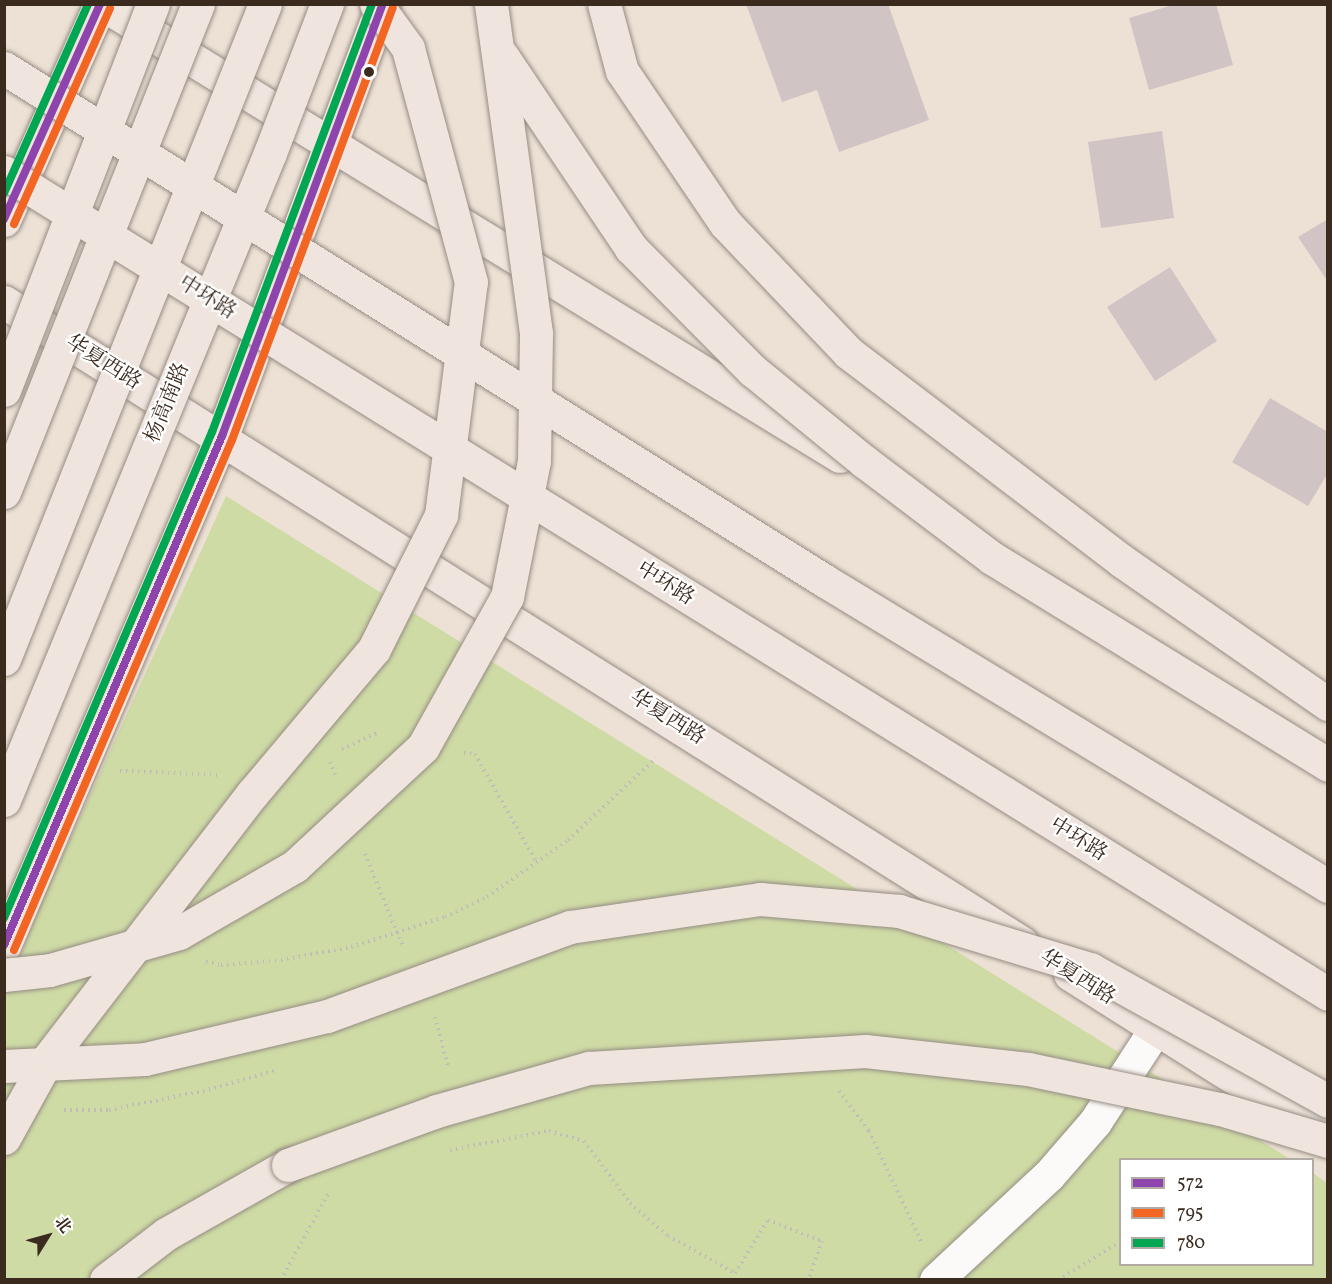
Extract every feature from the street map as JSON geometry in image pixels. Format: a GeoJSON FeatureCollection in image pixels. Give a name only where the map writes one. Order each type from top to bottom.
{"type":"FeatureCollection","features":[{"type":"Feature","properties":{"kind":"main road"},"geometry":{"type":"LineString","coordinates":[[4,220],[101,4],[1328,755]]}},
{"type":"Feature","properties":{"kind":"main road"},"geometry":{"type":"LineString","coordinates":[[4,390],[153,4]]}},
{"type":"Feature","properties":{"kind":"main road"},"geometry":{"type":"LineString","coordinates":[[4,492],[198,4]]}},
{"type":"Feature","properties":{"kind":"main road"},"geometry":{"type":"LineString","coordinates":[[4,659],[265,4]]}},
{"type":"Feature","properties":{"kind":"main road","name":"杨高南路"},"geometry":{"type":"LineString","coordinates":[[4,800],[266,164],[327,4]]}},
{"type":"Feature","properties":{"kind":"main road"},"geometry":{"type":"LineString","coordinates":[[4,1138],[48,1060],[252,794],[374,648],[441,515],[471,282],[408,48],[376,4]]}},
{"type":"Feature","properties":{"kind":"main road"},"geometry":{"type":"LineString","coordinates":[[4,946],[222,436],[333,144],[383,4]]}},
{"type":"Feature","properties":{"kind":"main road"},"geometry":{"type":"LineString","coordinates":[[469,4],[631,249],[753,370],[865,462],[992,558],[1328,765]]}},
{"type":"Feature","properties":{"kind":"main road"},"geometry":{"type":"LineString","coordinates":[[4,975],[50,970],[179,933],[295,866],[423,747],[507,597],[534,461],[536,333],[491,4]]}},
{"type":"Feature","properties":{"kind":"main road"},"geometry":{"type":"LineString","coordinates":[[604,4],[622,71],[725,223],[849,353],[1122,561],[1328,704]]}},
{"type":"Feature","properties":{"kind":"main road"},"geometry":{"type":"LineString","coordinates":[[4,68],[815,574],[1328,886]]}},
{"type":"Feature","properties":{"kind":"main road","name":"中环路"},"geometry":{"type":"LineString","coordinates":[[4,172],[1328,994]]}},
{"type":"Feature","properties":{"kind":"main road","name":"华夏西路"},"geometry":{"type":"LineString","coordinates":[[4,302],[222,436],[1328,1139]]}},
{"type":"Feature","properties":{"kind":"main road"},"geometry":{"type":"LineString","coordinates":[[4,1066],[146,1059],[327,1016],[570,927],[760,899],[899,911],[1090,969],[1328,1101]]}},
{"type":"Feature","properties":{"kind":"main road"},"geometry":{"type":"LineString","coordinates":[[106,1280],[166,1234],[288,1164],[437,1111],[590,1068],[865,1051],[1028,1069],[1220,1109],[1328,1139]]}},
{"type":"Feature","properties":{"kind":"street"},"geometry":{"type":"LineString","coordinates":[[938,1277],[1049,1175],[1095,1122],[1156,1028]]}},
{"type":"Feature","properties":{"kind":"path"},"geometry":{"type":"LineString","coordinates":[[201,960],[221,965],[249,960],[281,960],[351,947],[397,933],[487,897],[537,863],[610,805],[683,729]]}},
{"type":"Feature","properties":{"kind":"path"},"geometry":{"type":"LineString","coordinates":[[458,753],[475,753],[537,863]]}},
{"type":"Feature","properties":{"kind":"path"},"geometry":{"type":"LineString","coordinates":[[397,933],[406,954]]}},
{"type":"Feature","properties":{"kind":"path"},"geometry":{"type":"LineString","coordinates":[[430,1006],[435,1016],[449,1071]]}},
{"type":"Feature","properties":{"kind":"path"},"geometry":{"type":"LineString","coordinates":[[424,1020],[445,1012]]}},
{"type":"Feature","properties":{"kind":"path"},"geometry":{"type":"LineString","coordinates":[[61,1110],[109,1110],[203,1091],[279,1070]]}},
{"type":"Feature","properties":{"kind":"path"},"geometry":{"type":"LineString","coordinates":[[837,1088],[870,1131],[938,1277]]}},
{"type":"Feature","properties":{"kind":"path"},"geometry":{"type":"LineString","coordinates":[[439,1152],[549,1131],[584,1141],[630,1203],[668,1236],[735,1273],[768,1220],[822,1241],[808,1280]]}},
{"type":"Feature","properties":{"kind":"path"},"geometry":{"type":"LineString","coordinates":[[466,1137],[468,1148]]}},
{"type":"Feature","properties":{"kind":"path"},"geometry":{"type":"LineString","coordinates":[[281,1280],[332,1187]]}},
{"type":"Feature","properties":{"kind":"path"},"geometry":{"type":"LineString","coordinates":[[1058,1280],[1119,1243]]}},
{"type":"Feature","properties":{"kind":"green space"},"geometry":{"type":"Polygon","coordinates":[[[226,496],[1288,1158],[1119,1158],[1119,1266],[1314,1266],[1314,1174],[1327,1183],[1327,1279],[5,1279],[4,997],[45,894],[226,496]]]}},
{"type":"Feature","properties":{"kind":"building"},"geometry":{"type":"Polygon","coordinates":[[[746,4],[888,4],[929,120],[839,152],[817,90],[782,102],[746,4]]]}},
{"type":"Feature","properties":{"kind":"building"},"geometry":{"type":"Polygon","coordinates":[[[1176,4],[1216,4],[1233,65],[1149,90],[1129,18],[1176,4]]]}},
{"type":"Feature","properties":{"kind":"building"},"geometry":{"type":"Polygon","coordinates":[[[1162,131],[1174,218],[1101,228],[1088,142],[1162,131]]]}},
{"type":"Feature","properties":{"kind":"building"},"geometry":{"type":"Polygon","coordinates":[[[1328,219],[1328,282],[1298,237],[1328,219]]]}},
{"type":"Feature","properties":{"kind":"building"},"geometry":{"type":"Polygon","coordinates":[[[1170,267],[1217,341],[1155,381],[1107,307],[1170,267]]]}},
{"type":"Feature","properties":{"kind":"building"},"geometry":{"type":"Polygon","coordinates":[[[1270,398],[1328,432],[1328,473],[1308,506],[1232,462],[1270,398]]]}},
{"type":"Feature","properties":{"kind":"transit line","name":"780"},"geometry":{"type":"LineString","coordinates":[[4,193],[88,4]]}},
{"type":"Feature","properties":{"kind":"transit line","name":"572"},"geometry":{"type":"LineString","coordinates":[[4,219],[100,4]]}},
{"type":"Feature","properties":{"kind":"transit line","name":"780"},"geometry":{"type":"LineString","coordinates":[[4,918],[212,432],[372,4]]}},
{"type":"Feature","properties":{"kind":"transit line","name":"572"},"geometry":{"type":"LineString","coordinates":[[4,945],[222,436],[383,4]]}},
{"type":"Feature","properties":{"kind":"transit line","name":"795"},"geometry":{"type":"LineString","coordinates":[[14,224],[110,8]]}},
{"type":"Feature","properties":{"kind":"transit line","name":"795"},"geometry":{"type":"LineString","coordinates":[[14,950],[232,440],[393,8]]}}]}
